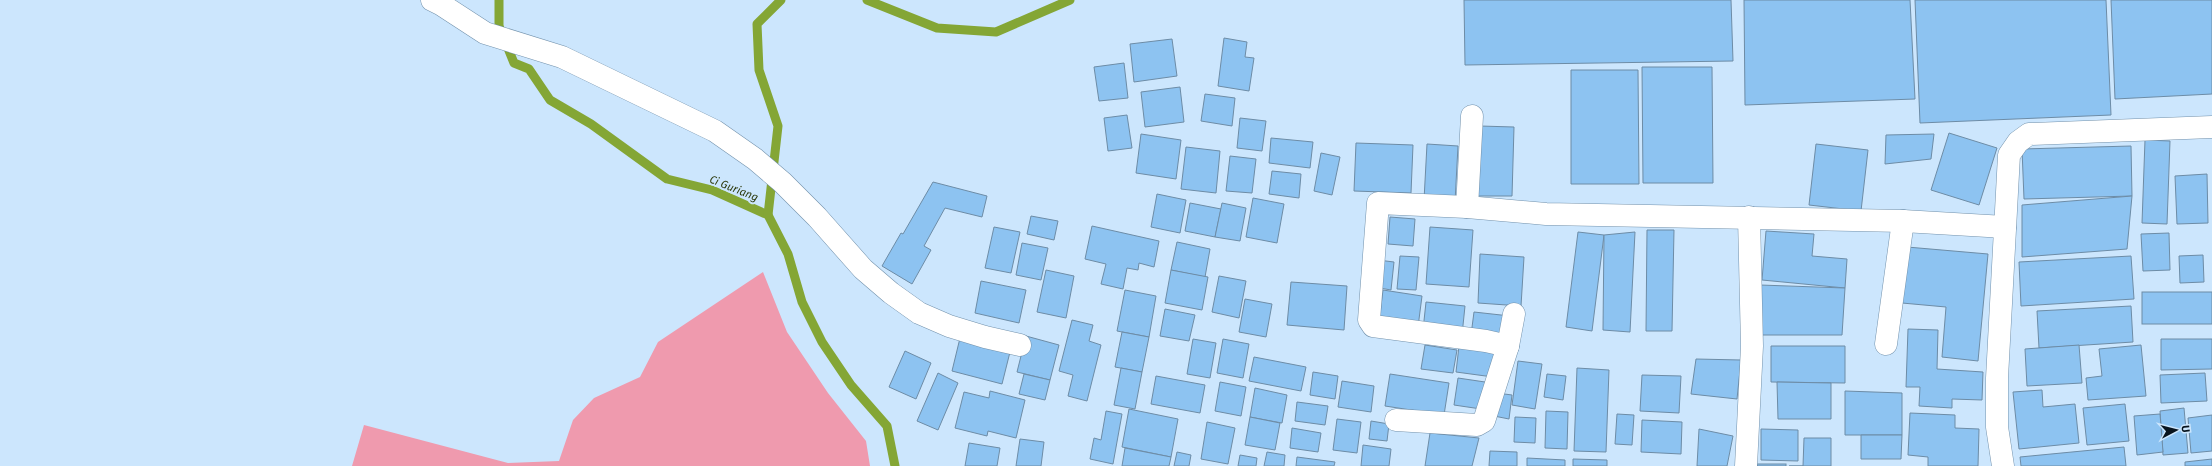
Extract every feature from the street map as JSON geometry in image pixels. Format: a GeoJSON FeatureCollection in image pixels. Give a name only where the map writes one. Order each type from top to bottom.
{"type":"FeatureCollection","features":[{"type":"Feature","properties":{"kind":"street"},"geometry":{"type":"LineString","coordinates":[[432,0],[485,34],[562,57],[715,131],[782,182],[817,217],[863,270],[891,293],[920,313],[968,333],[1020,345]]}},
{"type":"Feature","properties":{"kind":"street"},"geometry":{"type":"LineString","coordinates":[[1467,207],[1472,116]]}},
{"type":"Feature","properties":{"kind":"street"},"geometry":{"type":"LineString","coordinates":[[2003,466],[1998,427],[1997,378],[2009,155],[2018,142],[2029,134],[2212,126]]}},
{"type":"Feature","properties":{"kind":"street"},"geometry":{"type":"LineString","coordinates":[[1508,346],[1486,341],[1373,326],[1369,320],[1378,203],[1467,207],[1546,214],[1713,219],[1749,217],[1903,221],[2005,227]]}},
{"type":"Feature","properties":{"kind":"street"},"geometry":{"type":"LineString","coordinates":[[1746,466],[1752,346],[1749,217]]}},
{"type":"Feature","properties":{"kind":"street"},"geometry":{"type":"LineString","coordinates":[[1886,344],[1903,221]]}},
{"type":"Feature","properties":{"kind":"street"},"geometry":{"type":"LineString","coordinates":[[1396,420],[1477,425],[1484,421],[1508,346],[1514,314]]}},
{"type":"Feature","properties":{"kind":"shaded area"},"geometry":{"type":"Polygon","coordinates":[[[763,272],[787,332],[828,393],[866,441],[870,466],[352,466],[364,425],[508,463],[559,461],[573,420],[594,398],[640,377],[658,342],[763,272]]]}},
{"type":"Feature","properties":{"kind":"building"},"geometry":{"type":"Polygon","coordinates":[[[1464,0],[1731,0],[1733,61],[1465,65],[1464,0]]]}},
{"type":"Feature","properties":{"kind":"building"},"geometry":{"type":"Polygon","coordinates":[[[1744,0],[1910,0],[1915,99],[1745,105],[1744,0]]]}},
{"type":"Feature","properties":{"kind":"building"},"geometry":{"type":"Polygon","coordinates":[[[1915,0],[2106,0],[2111,115],[1920,123],[1915,0]]]}},
{"type":"Feature","properties":{"kind":"building"},"geometry":{"type":"Polygon","coordinates":[[[2111,0],[2212,0],[2212,94],[2115,99],[2111,0]]]}},
{"type":"Feature","properties":{"kind":"building"},"geometry":{"type":"Polygon","coordinates":[[[1224,38],[1247,42],[1245,57],[1254,58],[1249,91],[1218,86],[1224,38]]]}},
{"type":"Feature","properties":{"kind":"building"},"geometry":{"type":"Polygon","coordinates":[[[1172,39],[1177,76],[1134,82],[1130,44],[1172,39]]]}},
{"type":"Feature","properties":{"kind":"building"},"geometry":{"type":"Polygon","coordinates":[[[1124,63],[1128,98],[1099,101],[1094,67],[1124,63]]]}},
{"type":"Feature","properties":{"kind":"building"},"geometry":{"type":"Polygon","coordinates":[[[1642,67],[1712,67],[1713,183],[1643,183],[1642,67]]]}},
{"type":"Feature","properties":{"kind":"building"},"geometry":{"type":"Polygon","coordinates":[[[1571,70],[1638,70],[1639,184],[1571,184],[1571,70]]]}},
{"type":"Feature","properties":{"kind":"building"},"geometry":{"type":"Polygon","coordinates":[[[1180,87],[1184,122],[1145,127],[1141,92],[1180,87]]]}},
{"type":"Feature","properties":{"kind":"building"},"geometry":{"type":"Polygon","coordinates":[[[1205,94],[1235,98],[1232,126],[1201,121],[1205,94]]]}},
{"type":"Feature","properties":{"kind":"building"},"geometry":{"type":"Polygon","coordinates":[[[1127,115],[1132,148],[1108,151],[1104,118],[1127,115]]]}},
{"type":"Feature","properties":{"kind":"building"},"geometry":{"type":"Polygon","coordinates":[[[1240,118],[1266,121],[1262,151],[1237,148],[1240,118]]]}},
{"type":"Feature","properties":{"kind":"building"},"geometry":{"type":"Polygon","coordinates":[[[1480,126],[1514,127],[1512,196],[1478,196],[1480,126]]]}},
{"type":"Feature","properties":{"kind":"building"},"geometry":{"type":"Polygon","coordinates":[[[1949,133],[1997,148],[1979,205],[1931,190],[1949,133]]]}},
{"type":"Feature","properties":{"kind":"building"},"geometry":{"type":"Polygon","coordinates":[[[1141,134],[1181,140],[1176,179],[1136,173],[1141,134]]]}},
{"type":"Feature","properties":{"kind":"building"},"geometry":{"type":"Polygon","coordinates":[[[1934,134],[1931,159],[1885,164],[1886,135],[1934,134]]]}},
{"type":"Feature","properties":{"kind":"building"},"geometry":{"type":"Polygon","coordinates":[[[1271,138],[1313,142],[1310,168],[1269,163],[1271,138]]]}},
{"type":"Feature","properties":{"kind":"building"},"geometry":{"type":"Polygon","coordinates":[[[2145,140],[2170,141],[2167,224],[2142,223],[2145,140]]]}},
{"type":"Feature","properties":{"kind":"building"},"geometry":{"type":"Polygon","coordinates":[[[1356,143],[1413,145],[1411,193],[1354,191],[1356,143]]]}},
{"type":"Feature","properties":{"kind":"building"},"geometry":{"type":"Polygon","coordinates":[[[1427,144],[1458,146],[1455,202],[1424,200],[1427,144]]]}},
{"type":"Feature","properties":{"kind":"building"},"geometry":{"type":"Polygon","coordinates":[[[1816,144],[1868,150],[1861,211],[1809,205],[1816,144]]]}},
{"type":"Feature","properties":{"kind":"building"},"geometry":{"type":"Polygon","coordinates":[[[2131,146],[2132,196],[2024,199],[2022,149],[2131,146]]]}},
{"type":"Feature","properties":{"kind":"building"},"geometry":{"type":"Polygon","coordinates":[[[1186,147],[1220,151],[1216,193],[1181,189],[1186,147]]]}},
{"type":"Feature","properties":{"kind":"building"},"geometry":{"type":"Polygon","coordinates":[[[1321,153],[1340,157],[1332,195],[1314,191],[1321,153]]]}},
{"type":"Feature","properties":{"kind":"building"},"geometry":{"type":"Polygon","coordinates":[[[1230,156],[1256,159],[1252,193],[1226,191],[1230,156]]]}},
{"type":"Feature","properties":{"kind":"building"},"geometry":{"type":"Polygon","coordinates":[[[1272,171],[1301,174],[1299,198],[1269,194],[1272,171]]]}},
{"type":"Feature","properties":{"kind":"building"},"geometry":{"type":"Polygon","coordinates":[[[2207,174],[2208,223],[2177,224],[2175,176],[2207,174]]]}},
{"type":"Feature","properties":{"kind":"building"},"geometry":{"type":"Polygon","coordinates":[[[933,182],[987,196],[982,217],[945,208],[924,246],[931,250],[912,284],[882,266],[901,233],[903,234],[933,182]]]}},
{"type":"Feature","properties":{"kind":"building"},"geometry":{"type":"Polygon","coordinates":[[[1157,194],[1186,200],[1180,233],[1151,227],[1157,194]]]}},
{"type":"Feature","properties":{"kind":"building"},"geometry":{"type":"Polygon","coordinates":[[[2132,196],[2127,249],[2022,257],[2022,205],[2132,196]]]}},
{"type":"Feature","properties":{"kind":"building"},"geometry":{"type":"Polygon","coordinates":[[[1253,198],[1284,204],[1277,243],[1246,237],[1253,198]]]}},
{"type":"Feature","properties":{"kind":"building"},"geometry":{"type":"Polygon","coordinates":[[[1190,203],[1221,209],[1215,237],[1185,231],[1190,203]]]}},
{"type":"Feature","properties":{"kind":"building"},"geometry":{"type":"Polygon","coordinates":[[[1222,203],[1246,208],[1240,241],[1215,237],[1222,203]]]}},
{"type":"Feature","properties":{"kind":"building"},"geometry":{"type":"Polygon","coordinates":[[[1031,216],[1058,221],[1054,240],[1027,234],[1031,216]]]}},
{"type":"Feature","properties":{"kind":"building"},"geometry":{"type":"Polygon","coordinates":[[[1390,217],[1415,219],[1413,246],[1388,244],[1390,217]]]}},
{"type":"Feature","properties":{"kind":"building"},"geometry":{"type":"Polygon","coordinates":[[[1092,226],[1159,241],[1154,267],[1139,263],[1138,270],[1127,268],[1123,289],[1101,284],[1106,264],[1085,259],[1092,226]]]}},
{"type":"Feature","properties":{"kind":"building"},"geometry":{"type":"Polygon","coordinates":[[[994,227],[1020,232],[1011,273],[985,268],[994,227]]]}},
{"type":"Feature","properties":{"kind":"building"},"geometry":{"type":"Polygon","coordinates":[[[1430,227],[1473,230],[1469,287],[1426,284],[1430,227]]]}},
{"type":"Feature","properties":{"kind":"building"},"geometry":{"type":"Polygon","coordinates":[[[1647,230],[1674,230],[1672,331],[1646,331],[1647,230]]]}},
{"type":"Feature","properties":{"kind":"building"},"geometry":{"type":"Polygon","coordinates":[[[1766,231],[1814,234],[1812,256],[1847,259],[1845,288],[1762,280],[1766,231]]]}},
{"type":"Feature","properties":{"kind":"building"},"geometry":{"type":"Polygon","coordinates":[[[1578,232],[1604,235],[1592,331],[1566,327],[1578,232]]]}},
{"type":"Feature","properties":{"kind":"building"},"geometry":{"type":"Polygon","coordinates":[[[1635,232],[1630,332],[1603,330],[1604,235],[1635,232]]]}},
{"type":"Feature","properties":{"kind":"building"},"geometry":{"type":"Polygon","coordinates":[[[2169,233],[2170,270],[2143,271],[2141,234],[2169,233]]]}},
{"type":"Feature","properties":{"kind":"building"},"geometry":{"type":"Polygon","coordinates":[[[1177,242],[1210,249],[1205,277],[1171,270],[1177,242]]]}},
{"type":"Feature","properties":{"kind":"building"},"geometry":{"type":"Polygon","coordinates":[[[1022,243],[1048,248],[1041,280],[1016,275],[1022,243]]]}},
{"type":"Feature","properties":{"kind":"building"},"geometry":{"type":"Polygon","coordinates":[[[1907,247],[1988,254],[1978,361],[1942,357],[1946,307],[1902,303],[1907,247]]]}},
{"type":"Feature","properties":{"kind":"building"},"geometry":{"type":"Polygon","coordinates":[[[1480,254],[1524,257],[1521,306],[1478,303],[1480,254]]]}},
{"type":"Feature","properties":{"kind":"building"},"geometry":{"type":"Polygon","coordinates":[[[2203,255],[2204,282],[2180,283],[2179,256],[2203,255]]]}},
{"type":"Feature","properties":{"kind":"building"},"geometry":{"type":"Polygon","coordinates":[[[1400,256],[1419,257],[1416,290],[1397,289],[1400,256]]]}},
{"type":"Feature","properties":{"kind":"building"},"geometry":{"type":"Polygon","coordinates":[[[2131,256],[2134,299],[2021,306],[2019,262],[2131,256]]]}},
{"type":"Feature","properties":{"kind":"building"},"geometry":{"type":"Polygon","coordinates":[[[1378,260],[1394,262],[1391,290],[1374,287],[1378,260]]]}},
{"type":"Feature","properties":{"kind":"building"},"geometry":{"type":"Polygon","coordinates":[[[1046,270],[1074,276],[1066,318],[1037,312],[1046,270]]]}},
{"type":"Feature","properties":{"kind":"building"},"geometry":{"type":"Polygon","coordinates":[[[1171,270],[1208,277],[1202,310],[1165,303],[1171,270]]]}},
{"type":"Feature","properties":{"kind":"building"},"geometry":{"type":"Polygon","coordinates":[[[1219,276],[1246,281],[1239,318],[1212,312],[1219,276]]]}},
{"type":"Feature","properties":{"kind":"building"},"geometry":{"type":"Polygon","coordinates":[[[981,281],[1026,290],[1019,323],[975,313],[981,281]]]}},
{"type":"Feature","properties":{"kind":"building"},"geometry":{"type":"Polygon","coordinates":[[[1291,282],[1347,286],[1344,330],[1287,325],[1291,282]]]}},
{"type":"Feature","properties":{"kind":"building"},"geometry":{"type":"Polygon","coordinates":[[[1760,285],[1845,288],[1842,335],[1762,335],[1760,285]]]}},
{"type":"Feature","properties":{"kind":"building"},"geometry":{"type":"Polygon","coordinates":[[[1125,290],[1156,296],[1149,337],[1117,331],[1125,290]]]}},
{"type":"Feature","properties":{"kind":"building"},"geometry":{"type":"Polygon","coordinates":[[[1383,290],[1422,296],[1418,327],[1379,322],[1383,290]]]}},
{"type":"Feature","properties":{"kind":"building"},"geometry":{"type":"Polygon","coordinates":[[[2142,292],[2212,292],[2212,324],[2142,324],[2142,292]]]}},
{"type":"Feature","properties":{"kind":"building"},"geometry":{"type":"Polygon","coordinates":[[[1245,299],[1272,304],[1266,337],[1239,332],[1245,299]]]}},
{"type":"Feature","properties":{"kind":"building"},"geometry":{"type":"Polygon","coordinates":[[[1426,302],[1465,306],[1462,335],[1423,330],[1426,302]]]}},
{"type":"Feature","properties":{"kind":"building"},"geometry":{"type":"Polygon","coordinates":[[[2131,306],[2133,342],[2039,348],[2037,311],[2131,306]]]}},
{"type":"Feature","properties":{"kind":"building"},"geometry":{"type":"Polygon","coordinates":[[[1165,309],[1195,315],[1189,341],[1160,336],[1165,309]]]}},
{"type":"Feature","properties":{"kind":"building"},"geometry":{"type":"Polygon","coordinates":[[[1474,312],[1510,316],[1507,339],[1471,335],[1474,312]]]}},
{"type":"Feature","properties":{"kind":"building"},"geometry":{"type":"Polygon","coordinates":[[[1072,320],[1093,325],[1089,341],[1101,345],[1087,401],[1068,396],[1073,375],[1059,371],[1072,320]]]}},
{"type":"Feature","properties":{"kind":"building"},"geometry":{"type":"Polygon","coordinates":[[[1908,329],[1938,330],[1937,369],[1983,372],[1982,400],[1952,399],[1952,408],[1919,406],[1920,387],[1906,387],[1908,329]]]}},
{"type":"Feature","properties":{"kind":"building"},"geometry":{"type":"Polygon","coordinates":[[[1122,332],[1149,337],[1142,372],[1115,367],[1122,332]]]}},
{"type":"Feature","properties":{"kind":"building"},"geometry":{"type":"Polygon","coordinates":[[[1026,336],[1059,345],[1050,380],[1017,372],[1026,336]]]}},
{"type":"Feature","properties":{"kind":"building"},"geometry":{"type":"Polygon","coordinates":[[[960,338],[1010,352],[1002,384],[952,371],[960,338]]]}},
{"type":"Feature","properties":{"kind":"building"},"geometry":{"type":"Polygon","coordinates":[[[1193,339],[1216,343],[1210,378],[1187,374],[1193,339]]]}},
{"type":"Feature","properties":{"kind":"building"},"geometry":{"type":"Polygon","coordinates":[[[1223,339],[1249,344],[1243,378],[1217,373],[1223,339]]]}},
{"type":"Feature","properties":{"kind":"building"},"geometry":{"type":"Polygon","coordinates":[[[2161,339],[2212,339],[2212,369],[2161,370],[2161,339]]]}},
{"type":"Feature","properties":{"kind":"building"},"geometry":{"type":"Polygon","coordinates":[[[1425,345],[1457,350],[1453,373],[1421,369],[1425,345]]]}},
{"type":"Feature","properties":{"kind":"building"},"geometry":{"type":"Polygon","coordinates":[[[2079,345],[2082,383],[2027,386],[2025,349],[2079,345]]]}},
{"type":"Feature","properties":{"kind":"building"},"geometry":{"type":"Polygon","coordinates":[[[2141,345],[2146,396],[2088,400],[2086,378],[2102,376],[2099,349],[2141,345]]]}},
{"type":"Feature","properties":{"kind":"building"},"geometry":{"type":"Polygon","coordinates":[[[1459,346],[1496,351],[1493,377],[1456,372],[1459,346]]]}},
{"type":"Feature","properties":{"kind":"building"},"geometry":{"type":"Polygon","coordinates":[[[1771,346],[1845,346],[1845,383],[1771,382],[1771,346]]]}},
{"type":"Feature","properties":{"kind":"building"},"geometry":{"type":"Polygon","coordinates":[[[905,351],[931,363],[916,399],[889,387],[905,351]]]}},
{"type":"Feature","properties":{"kind":"building"},"geometry":{"type":"Polygon","coordinates":[[[1254,357],[1306,367],[1301,391],[1249,381],[1254,357]]]}},
{"type":"Feature","properties":{"kind":"building"},"geometry":{"type":"Polygon","coordinates":[[[1696,359],[1741,360],[1737,399],[1691,394],[1696,359]]]}},
{"type":"Feature","properties":{"kind":"building"},"geometry":{"type":"Polygon","coordinates":[[[1518,361],[1542,364],[1535,409],[1512,405],[1518,361]]]}},
{"type":"Feature","properties":{"kind":"building"},"geometry":{"type":"Polygon","coordinates":[[[1121,368],[1142,372],[1135,409],[1114,405],[1121,368]]]}},
{"type":"Feature","properties":{"kind":"building"},"geometry":{"type":"Polygon","coordinates":[[[1577,368],[1609,370],[1606,452],[1574,451],[1577,368]]]}},
{"type":"Feature","properties":{"kind":"building"},"geometry":{"type":"Polygon","coordinates":[[[1313,372],[1338,376],[1335,399],[1310,395],[1313,372]]]}},
{"type":"Feature","properties":{"kind":"building"},"geometry":{"type":"Polygon","coordinates":[[[938,373],[958,383],[938,430],[917,421],[938,373]]]}},
{"type":"Feature","properties":{"kind":"building"},"geometry":{"type":"Polygon","coordinates":[[[2205,373],[2207,401],[2161,403],[2160,375],[2205,373]]]}},
{"type":"Feature","properties":{"kind":"building"},"geometry":{"type":"Polygon","coordinates":[[[1024,374],[1050,380],[1045,400],[1019,394],[1024,374]]]}},
{"type":"Feature","properties":{"kind":"building"},"geometry":{"type":"Polygon","coordinates":[[[1390,374],[1449,383],[1444,415],[1385,406],[1390,374]]]}},
{"type":"Feature","properties":{"kind":"building"},"geometry":{"type":"Polygon","coordinates":[[[1547,374],[1566,376],[1563,400],[1544,397],[1547,374]]]}},
{"type":"Feature","properties":{"kind":"building"},"geometry":{"type":"Polygon","coordinates":[[[1642,375],[1681,376],[1679,413],[1640,411],[1642,375]]]}},
{"type":"Feature","properties":{"kind":"building"},"geometry":{"type":"Polygon","coordinates":[[[1156,376],[1205,385],[1200,413],[1151,404],[1156,376]]]}},
{"type":"Feature","properties":{"kind":"building"},"geometry":{"type":"Polygon","coordinates":[[[1458,378],[1485,382],[1481,409],[1454,405],[1458,378]]]}},
{"type":"Feature","properties":{"kind":"building"},"geometry":{"type":"Polygon","coordinates":[[[1342,381],[1374,386],[1371,412],[1338,407],[1342,381]]]}},
{"type":"Feature","properties":{"kind":"building"},"geometry":{"type":"Polygon","coordinates":[[[1220,382],[1246,387],[1241,416],[1215,411],[1220,382]]]}},
{"type":"Feature","properties":{"kind":"building"},"geometry":{"type":"Polygon","coordinates":[[[1777,382],[1831,383],[1831,419],[1778,419],[1777,382]]]}},
{"type":"Feature","properties":{"kind":"building"},"geometry":{"type":"Polygon","coordinates":[[[1255,388],[1287,395],[1282,423],[1250,417],[1255,388]]]}},
{"type":"Feature","properties":{"kind":"building"},"geometry":{"type":"Polygon","coordinates":[[[2042,390],[2043,407],[2075,404],[2079,443],[2019,449],[2013,392],[2042,390]]]}},
{"type":"Feature","properties":{"kind":"building"},"geometry":{"type":"Polygon","coordinates":[[[990,391],[1025,400],[1016,438],[988,431],[987,436],[955,428],[964,392],[989,398],[990,391]]]}},
{"type":"Feature","properties":{"kind":"building"},"geometry":{"type":"Polygon","coordinates":[[[1845,391],[1902,393],[1902,435],[1845,435],[1845,391]]]}},
{"type":"Feature","properties":{"kind":"building"},"geometry":{"type":"Polygon","coordinates":[[[1497,393],[1512,395],[1509,419],[1494,416],[1497,393]]]}},
{"type":"Feature","properties":{"kind":"building"},"geometry":{"type":"Polygon","coordinates":[[[1297,402],[1328,406],[1325,425],[1295,421],[1297,402]]]}},
{"type":"Feature","properties":{"kind":"building"},"geometry":{"type":"Polygon","coordinates":[[[2125,404],[2129,441],[2087,445],[2083,408],[2125,404]]]}},
{"type":"Feature","properties":{"kind":"building"},"geometry":{"type":"Polygon","coordinates":[[[2184,408],[2188,453],[2163,455],[2160,411],[2184,408]]]}},
{"type":"Feature","properties":{"kind":"building"},"geometry":{"type":"Polygon","coordinates":[[[1129,409],[1178,419],[1171,457],[1122,447],[1129,409]]]}},
{"type":"Feature","properties":{"kind":"building"},"geometry":{"type":"Polygon","coordinates":[[[1106,411],[1122,414],[1113,464],[1090,459],[1094,438],[1101,440],[1106,411]]]}},
{"type":"Feature","properties":{"kind":"building"},"geometry":{"type":"Polygon","coordinates":[[[1546,411],[1568,412],[1567,449],[1545,448],[1546,411]]]}},
{"type":"Feature","properties":{"kind":"building"},"geometry":{"type":"Polygon","coordinates":[[[1910,413],[1955,415],[1955,428],[1979,429],[1978,466],[1928,466],[1928,457],[1908,455],[1910,413]]]}},
{"type":"Feature","properties":{"kind":"building"},"geometry":{"type":"Polygon","coordinates":[[[1617,414],[1634,415],[1632,445],[1615,444],[1617,414]]]}},
{"type":"Feature","properties":{"kind":"building"},"geometry":{"type":"Polygon","coordinates":[[[2160,414],[2163,452],[2137,455],[2134,416],[2160,414]]]}},
{"type":"Feature","properties":{"kind":"building"},"geometry":{"type":"Polygon","coordinates":[[[2212,415],[2212,451],[2191,453],[2188,418],[2212,415]]]}},
{"type":"Feature","properties":{"kind":"building"},"geometry":{"type":"Polygon","coordinates":[[[1250,417],[1280,423],[1275,450],[1245,445],[1250,417]]]}},
{"type":"Feature","properties":{"kind":"building"},"geometry":{"type":"Polygon","coordinates":[[[1515,417],[1536,418],[1535,443],[1514,442],[1515,417]]]}},
{"type":"Feature","properties":{"kind":"building"},"geometry":{"type":"Polygon","coordinates":[[[1337,419],[1361,422],[1357,453],[1333,450],[1337,419]]]}},
{"type":"Feature","properties":{"kind":"building"},"geometry":{"type":"Polygon","coordinates":[[[1642,420],[1682,422],[1681,454],[1641,452],[1642,420]]]}},
{"type":"Feature","properties":{"kind":"building"},"geometry":{"type":"Polygon","coordinates":[[[1371,421],[1389,424],[1387,441],[1369,439],[1371,421]]]}},
{"type":"Feature","properties":{"kind":"building"},"geometry":{"type":"Polygon","coordinates":[[[1207,422],[1235,428],[1228,464],[1201,459],[1207,422]]]}},
{"type":"Feature","properties":{"kind":"building"},"geometry":{"type":"Polygon","coordinates":[[[1292,428],[1321,433],[1318,452],[1290,448],[1292,428]]]}},
{"type":"Feature","properties":{"kind":"building"},"geometry":{"type":"Polygon","coordinates":[[[1699,429],[1733,436],[1727,466],[1697,466],[1699,429]]]}},
{"type":"Feature","properties":{"kind":"building"},"geometry":{"type":"Polygon","coordinates":[[[1761,429],[1798,430],[1798,461],[1761,460],[1761,429]]]}},
{"type":"Feature","properties":{"kind":"building"},"geometry":{"type":"Polygon","coordinates":[[[1430,433],[1479,438],[1472,466],[1425,466],[1430,433]]]}},
{"type":"Feature","properties":{"kind":"building"},"geometry":{"type":"Polygon","coordinates":[[[1861,435],[1902,435],[1901,459],[1861,459],[1861,435]]]}},
{"type":"Feature","properties":{"kind":"building"},"geometry":{"type":"Polygon","coordinates":[[[1804,438],[1831,438],[1831,466],[1803,466],[1804,438]]]}},
{"type":"Feature","properties":{"kind":"building"},"geometry":{"type":"Polygon","coordinates":[[[1020,439],[1044,442],[1041,466],[1016,466],[1020,439]]]}},
{"type":"Feature","properties":{"kind":"building"},"geometry":{"type":"Polygon","coordinates":[[[969,443],[1000,448],[997,466],[965,466],[969,443]]]}},
{"type":"Feature","properties":{"kind":"building"},"geometry":{"type":"Polygon","coordinates":[[[1363,445],[1391,449],[1389,466],[1361,466],[1363,445]]]}},
{"type":"Feature","properties":{"kind":"building"},"geometry":{"type":"Polygon","coordinates":[[[2124,447],[2126,466],[2021,466],[2020,457],[2124,447]]]}},
{"type":"Feature","properties":{"kind":"building"},"geometry":{"type":"Polygon","coordinates":[[[1125,448],[1171,457],[1169,466],[1122,466],[1125,448]]]}},
{"type":"Feature","properties":{"kind":"building"},"geometry":{"type":"Polygon","coordinates":[[[1490,451],[1517,452],[1517,466],[1489,466],[1490,451]]]}},
{"type":"Feature","properties":{"kind":"building"},"geometry":{"type":"Polygon","coordinates":[[[1177,452],[1191,455],[1189,466],[1174,466],[1177,452]]]}},
{"type":"Feature","properties":{"kind":"building"},"geometry":{"type":"Polygon","coordinates":[[[1267,452],[1285,455],[1284,466],[1264,466],[1267,452]]]}},
{"type":"Feature","properties":{"kind":"building"},"geometry":{"type":"Polygon","coordinates":[[[1240,455],[1257,458],[1256,466],[1238,466],[1240,455]]]}},
{"type":"Feature","properties":{"kind":"building"},"geometry":{"type":"Polygon","coordinates":[[[1297,457],[1335,462],[1334,466],[1296,466],[1297,457]]]}},
{"type":"Feature","properties":{"kind":"building"},"geometry":{"type":"Polygon","coordinates":[[[1527,458],[1565,460],[1565,466],[1527,466],[1527,458]]]}},
{"type":"Feature","properties":{"kind":"building"},"geometry":{"type":"Polygon","coordinates":[[[1573,459],[1607,460],[1607,466],[1573,466],[1573,459]]]}},
{"type":"Feature","properties":{"kind":"building"},"geometry":{"type":"Polygon","coordinates":[[[2212,459],[2212,466],[2185,466],[2185,462],[2212,459]]]}},
{"type":"Feature","properties":{"kind":"building"},"geometry":{"type":"Polygon","coordinates":[[[1757,464],[1786,464],[1786,466],[1757,466],[1757,464]]]}},
{"type":"Feature","properties":{"kind":"waterway","name":"Ci Guriang"},"geometry":{"type":"LineString","coordinates":[[499,0],[499,26],[514,63],[529,69],[550,100],[591,124],[667,179],[712,190],[768,215],[788,254],[802,302],[822,342],[851,385],[887,426],[895,466]]}},
{"type":"Feature","properties":{"kind":"waterway"},"geometry":{"type":"LineString","coordinates":[[768,215],[778,126],[759,70],[757,24],[781,0]]}},
{"type":"Feature","properties":{"kind":"waterway"},"geometry":{"type":"LineString","coordinates":[[867,0],[937,28],[996,32],[1070,0]]}}]}
